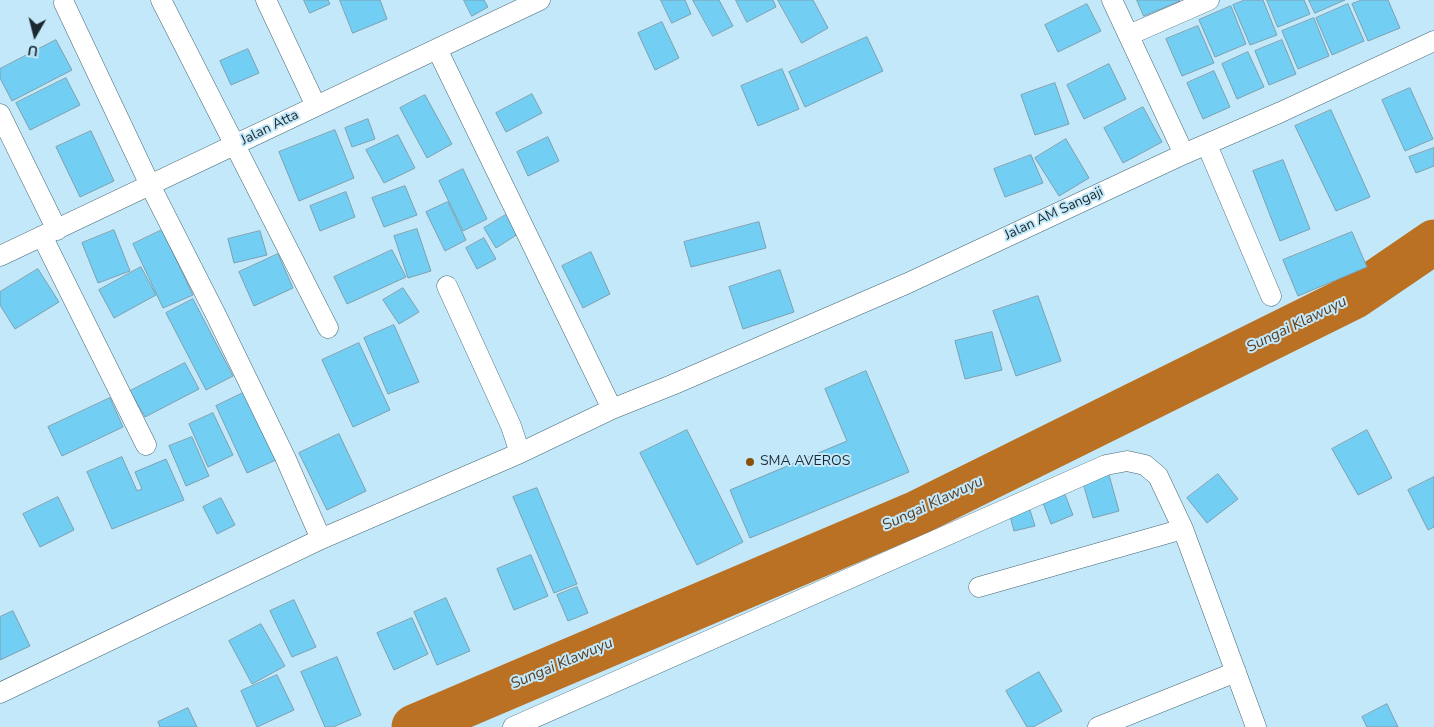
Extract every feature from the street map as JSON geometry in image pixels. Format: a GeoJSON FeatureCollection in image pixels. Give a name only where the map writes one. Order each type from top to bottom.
{"type":"FeatureCollection","features":[{"type":"Feature","properties":{"kind":"street"},"geometry":{"type":"LineString","coordinates":[[161,0],[328,328]]}},
{"type":"Feature","properties":{"kind":"street"},"geometry":{"type":"LineString","coordinates":[[266,0],[316,106]]}},
{"type":"Feature","properties":{"kind":"street","name":"Jalan Atta"},"geometry":{"type":"LineString","coordinates":[[0,256],[540,0]]}},
{"type":"Feature","properties":{"kind":"street"},"geometry":{"type":"LineString","coordinates":[[1112,0],[1184,154]]}},
{"type":"Feature","properties":{"kind":"street"},"geometry":{"type":"LineString","coordinates":[[1129,35],[1209,0]]}},
{"type":"Feature","properties":{"kind":"street"},"geometry":{"type":"LineString","coordinates":[[64,3],[150,185],[272,431],[321,539]]}},
{"type":"Feature","properties":{"kind":"street","name":"Jalan AM Sangaji"},"geometry":{"type":"LineString","coordinates":[[0,693],[321,539],[520,453],[612,409],[908,283],[1184,154],[1434,41]]}},
{"type":"Feature","properties":{"kind":"street"},"geometry":{"type":"LineString","coordinates":[[437,49],[612,409]]}},
{"type":"Feature","properties":{"kind":"street"},"geometry":{"type":"LineString","coordinates":[[0,114],[50,233],[146,444]]}},
{"type":"Feature","properties":{"kind":"street"},"geometry":{"type":"LineString","coordinates":[[1207,145],[1271,296]]}},
{"type":"Feature","properties":{"kind":"street"},"geometry":{"type":"LineString","coordinates":[[447,286],[511,426],[520,453]]}},
{"type":"Feature","properties":{"kind":"street"},"geometry":{"type":"LineString","coordinates":[[513,727],[1106,465],[1127,461],[1145,465],[1158,476],[1183,529],[1256,727]]}},
{"type":"Feature","properties":{"kind":"street"},"geometry":{"type":"LineString","coordinates":[[979,587],[1183,529]]}},
{"type":"Feature","properties":{"kind":"street"},"geometry":{"type":"LineString","coordinates":[[1098,727],[1236,672]]}},
{"type":"Feature","properties":{"kind":"building"},"geometry":{"type":"Polygon","coordinates":[[[304,0],[328,0],[330,4],[310,13],[304,0]]]}},
{"type":"Feature","properties":{"kind":"building"},"geometry":{"type":"Polygon","coordinates":[[[340,0],[380,0],[387,19],[353,33],[340,0]]]}},
{"type":"Feature","properties":{"kind":"building"},"geometry":{"type":"Polygon","coordinates":[[[464,0],[484,0],[488,7],[472,16],[464,0]]]}},
{"type":"Feature","properties":{"kind":"building"},"geometry":{"type":"Polygon","coordinates":[[[661,0],[685,0],[691,14],[672,23],[661,0]]]}},
{"type":"Feature","properties":{"kind":"building"},"geometry":{"type":"Polygon","coordinates":[[[693,0],[719,0],[733,26],[713,36],[693,0]]]}},
{"type":"Feature","properties":{"kind":"building"},"geometry":{"type":"Polygon","coordinates":[[[736,0],[773,0],[776,7],[747,22],[736,0]]]}},
{"type":"Feature","properties":{"kind":"building"},"geometry":{"type":"Polygon","coordinates":[[[778,0],[813,0],[828,28],[802,43],[778,0]]]}},
{"type":"Feature","properties":{"kind":"building"},"geometry":{"type":"Polygon","coordinates":[[[1137,0],[1179,0],[1180,1],[1144,16],[1137,0]]]}},
{"type":"Feature","properties":{"kind":"building"},"geometry":{"type":"Polygon","coordinates":[[[1245,0],[1263,0],[1277,35],[1250,45],[1233,5],[1245,0]]]}},
{"type":"Feature","properties":{"kind":"building"},"geometry":{"type":"Polygon","coordinates":[[[1267,0],[1304,0],[1310,14],[1278,27],[1267,0]]]}},
{"type":"Feature","properties":{"kind":"building"},"geometry":{"type":"Polygon","coordinates":[[[1309,0],[1345,0],[1315,13],[1309,0]]]}},
{"type":"Feature","properties":{"kind":"building"},"geometry":{"type":"Polygon","coordinates":[[[1362,0],[1388,0],[1400,28],[1368,41],[1352,4],[1362,0]]]}},
{"type":"Feature","properties":{"kind":"building"},"geometry":{"type":"Polygon","coordinates":[[[1087,4],[1101,31],[1058,52],[1045,25],[1087,4]]]}},
{"type":"Feature","properties":{"kind":"building"},"geometry":{"type":"Polygon","coordinates":[[[1348,4],[1364,41],[1332,55],[1316,18],[1348,4]]]}},
{"type":"Feature","properties":{"kind":"building"},"geometry":{"type":"Polygon","coordinates":[[[1231,6],[1246,44],[1215,57],[1199,20],[1231,6]]]}},
{"type":"Feature","properties":{"kind":"building"},"geometry":{"type":"Polygon","coordinates":[[[1314,18],[1329,56],[1298,69],[1282,31],[1314,18]]]}},
{"type":"Feature","properties":{"kind":"building"},"geometry":{"type":"Polygon","coordinates":[[[662,22],[679,58],[655,70],[638,33],[662,22]]]}},
{"type":"Feature","properties":{"kind":"building"},"geometry":{"type":"Polygon","coordinates":[[[1198,26],[1214,63],[1182,76],[1166,39],[1198,26]]]}},
{"type":"Feature","properties":{"kind":"building"},"geometry":{"type":"Polygon","coordinates":[[[867,37],[883,71],[805,107],[789,72],[867,37]]]}},
{"type":"Feature","properties":{"kind":"building"},"geometry":{"type":"Polygon","coordinates":[[[56,40],[72,70],[12,101],[0,78],[0,69],[56,40]]]}},
{"type":"Feature","properties":{"kind":"building"},"geometry":{"type":"Polygon","coordinates":[[[1282,40],[1296,74],[1269,85],[1255,51],[1282,40]]]}},
{"type":"Feature","properties":{"kind":"building"},"geometry":{"type":"Polygon","coordinates":[[[248,49],[259,73],[231,85],[220,61],[248,49]]]}},
{"type":"Feature","properties":{"kind":"building"},"geometry":{"type":"Polygon","coordinates":[[[1248,52],[1264,87],[1237,99],[1222,64],[1248,52]]]}},
{"type":"Feature","properties":{"kind":"building"},"geometry":{"type":"Polygon","coordinates":[[[1109,64],[1126,99],[1084,119],[1067,85],[1109,64]]]}},
{"type":"Feature","properties":{"kind":"building"},"geometry":{"type":"Polygon","coordinates":[[[782,69],[799,109],[758,126],[741,86],[782,69]]]}},
{"type":"Feature","properties":{"kind":"building"},"geometry":{"type":"Polygon","coordinates":[[[1214,71],[1230,107],[1203,119],[1187,83],[1214,71]]]}},
{"type":"Feature","properties":{"kind":"building"},"geometry":{"type":"Polygon","coordinates":[[[66,78],[80,105],[30,130],[16,103],[66,78]]]}},
{"type":"Feature","properties":{"kind":"building"},"geometry":{"type":"Polygon","coordinates":[[[1055,83],[1069,124],[1035,135],[1021,95],[1055,83]]]}},
{"type":"Feature","properties":{"kind":"building"},"geometry":{"type":"Polygon","coordinates":[[[1410,88],[1433,139],[1405,151],[1382,100],[1410,88]]]}},
{"type":"Feature","properties":{"kind":"building"},"geometry":{"type":"Polygon","coordinates":[[[532,94],[542,113],[506,132],[496,113],[532,94]]]}},
{"type":"Feature","properties":{"kind":"building"},"geometry":{"type":"Polygon","coordinates":[[[425,95],[452,144],[427,158],[400,108],[425,95]]]}},
{"type":"Feature","properties":{"kind":"building"},"geometry":{"type":"Polygon","coordinates":[[[1143,107],[1162,142],[1123,163],[1104,128],[1143,107]]]}},
{"type":"Feature","properties":{"kind":"building"},"geometry":{"type":"Polygon","coordinates":[[[1331,110],[1370,197],[1336,211],[1295,126],[1331,110]]]}},
{"type":"Feature","properties":{"kind":"building"},"geometry":{"type":"Polygon","coordinates":[[[368,119],[375,139],[352,147],[345,128],[368,119]]]}},
{"type":"Feature","properties":{"kind":"building"},"geometry":{"type":"Polygon","coordinates":[[[335,130],[354,178],[299,201],[279,152],[335,130]]]}},
{"type":"Feature","properties":{"kind":"building"},"geometry":{"type":"Polygon","coordinates":[[[91,131],[114,181],[80,197],[56,147],[91,131]]]}},
{"type":"Feature","properties":{"kind":"building"},"geometry":{"type":"Polygon","coordinates":[[[398,135],[415,168],[384,183],[366,150],[398,135]]]}},
{"type":"Feature","properties":{"kind":"building"},"geometry":{"type":"Polygon","coordinates":[[[548,137],[559,161],[528,176],[517,152],[548,137]]]}},
{"type":"Feature","properties":{"kind":"building"},"geometry":{"type":"Polygon","coordinates":[[[1066,139],[1089,178],[1059,196],[1035,158],[1066,139]]]}},
{"type":"Feature","properties":{"kind":"building"},"geometry":{"type":"Polygon","coordinates":[[[1434,148],[1434,166],[1416,173],[1409,157],[1434,148]]]}},
{"type":"Feature","properties":{"kind":"building"},"geometry":{"type":"Polygon","coordinates":[[[1031,155],[1043,183],[1005,197],[994,169],[1031,155]]]}},
{"type":"Feature","properties":{"kind":"building"},"geometry":{"type":"Polygon","coordinates":[[[1283,160],[1310,229],[1280,241],[1253,171],[1283,160]]]}},
{"type":"Feature","properties":{"kind":"building"},"geometry":{"type":"Polygon","coordinates":[[[463,169],[487,219],[463,231],[439,181],[463,169]]]}},
{"type":"Feature","properties":{"kind":"building"},"geometry":{"type":"Polygon","coordinates":[[[405,186],[417,215],[384,227],[372,198],[405,186]]]}},
{"type":"Feature","properties":{"kind":"building"},"geometry":{"type":"Polygon","coordinates":[[[346,192],[355,217],[320,231],[310,206],[346,192]]]}},
{"type":"Feature","properties":{"kind":"building"},"geometry":{"type":"Polygon","coordinates":[[[448,202],[466,240],[445,251],[426,212],[448,202]]]}},
{"type":"Feature","properties":{"kind":"building"},"geometry":{"type":"Polygon","coordinates":[[[509,213],[521,232],[496,248],[484,228],[509,213]]]}},
{"type":"Feature","properties":{"kind":"building"},"geometry":{"type":"Polygon","coordinates":[[[759,222],[766,248],[691,267],[684,242],[759,222]]]}},
{"type":"Feature","properties":{"kind":"building"},"geometry":{"type":"Polygon","coordinates":[[[417,229],[431,271],[408,278],[394,236],[417,229]]]}},
{"type":"Feature","properties":{"kind":"building"},"geometry":{"type":"Polygon","coordinates":[[[114,230],[130,271],[98,283],[82,243],[114,230]]]}},
{"type":"Feature","properties":{"kind":"building"},"geometry":{"type":"Polygon","coordinates":[[[162,230],[193,295],[163,308],[133,244],[162,230]]]}},
{"type":"Feature","properties":{"kind":"building"},"geometry":{"type":"Polygon","coordinates":[[[260,231],[267,255],[234,263],[228,239],[260,231]]]}},
{"type":"Feature","properties":{"kind":"building"},"geometry":{"type":"Polygon","coordinates":[[[1352,232],[1367,267],[1298,296],[1283,260],[1352,232]]]}},
{"type":"Feature","properties":{"kind":"building"},"geometry":{"type":"Polygon","coordinates":[[[484,238],[496,259],[477,269],[466,248],[484,238]]]}},
{"type":"Feature","properties":{"kind":"building"},"geometry":{"type":"Polygon","coordinates":[[[392,250],[406,277],[347,304],[334,277],[392,250]]]}},
{"type":"Feature","properties":{"kind":"building"},"geometry":{"type":"Polygon","coordinates":[[[591,252],[610,294],[583,308],[562,266],[591,252]]]}},
{"type":"Feature","properties":{"kind":"building"},"geometry":{"type":"Polygon","coordinates":[[[278,254],[293,288],[254,306],[239,272],[278,254]]]}},
{"type":"Feature","properties":{"kind":"building"},"geometry":{"type":"Polygon","coordinates":[[[141,267],[156,295],[114,318],[99,290],[141,267]]]}},
{"type":"Feature","properties":{"kind":"building"},"geometry":{"type":"Polygon","coordinates":[[[38,269],[59,302],[15,329],[0,305],[0,292],[38,269]]]}},
{"type":"Feature","properties":{"kind":"building"},"geometry":{"type":"Polygon","coordinates":[[[780,270],[794,312],[743,329],[729,287],[780,270]]]}},
{"type":"Feature","properties":{"kind":"building"},"geometry":{"type":"Polygon","coordinates":[[[403,288],[419,312],[399,324],[383,300],[403,288]]]}},
{"type":"Feature","properties":{"kind":"building"},"geometry":{"type":"Polygon","coordinates":[[[1038,296],[1061,361],[1016,376],[993,311],[1038,296]]]}},
{"type":"Feature","properties":{"kind":"building"},"geometry":{"type":"Polygon","coordinates":[[[193,299],[233,376],[206,390],[166,313],[193,299]]]}},
{"type":"Feature","properties":{"kind":"building"},"geometry":{"type":"Polygon","coordinates":[[[394,325],[419,382],[388,394],[364,338],[394,325]]]}},
{"type":"Feature","properties":{"kind":"building"},"geometry":{"type":"Polygon","coordinates":[[[992,332],[1002,370],[965,379],[955,341],[992,332]]]}},
{"type":"Feature","properties":{"kind":"building"},"geometry":{"type":"Polygon","coordinates":[[[359,343],[390,410],[353,427],[322,360],[359,343]]]}},
{"type":"Feature","properties":{"kind":"building"},"geometry":{"type":"Polygon","coordinates":[[[185,363],[199,389],[145,417],[130,391],[185,363]]]}},
{"type":"Feature","properties":{"kind":"building"},"geometry":{"type":"Polygon","coordinates":[[[866,371],[909,472],[750,538],[730,490],[847,441],[825,389],[866,371]]]}},
{"type":"Feature","properties":{"kind":"building"},"geometry":{"type":"Polygon","coordinates":[[[247,391],[278,459],[247,473],[216,406],[247,391]]]}},
{"type":"Feature","properties":{"kind":"building"},"geometry":{"type":"Polygon","coordinates":[[[110,398],[123,427],[62,456],[48,427],[110,398]]]}},
{"type":"Feature","properties":{"kind":"building"},"geometry":{"type":"Polygon","coordinates":[[[213,413],[233,455],[208,467],[189,424],[213,413]]]}},
{"type":"Feature","properties":{"kind":"building"},"geometry":{"type":"Polygon","coordinates":[[[687,430],[743,542],[697,565],[640,453],[687,430]]]}},
{"type":"Feature","properties":{"kind":"building"},"geometry":{"type":"Polygon","coordinates":[[[1367,430],[1392,478],[1358,495],[1332,449],[1367,430]]]}},
{"type":"Feature","properties":{"kind":"building"},"geometry":{"type":"Polygon","coordinates":[[[339,434],[366,491],[327,510],[299,453],[339,434]]]}},
{"type":"Feature","properties":{"kind":"building"},"geometry":{"type":"Polygon","coordinates":[[[192,437],[209,476],[186,486],[169,446],[192,437]]]}},
{"type":"Feature","properties":{"kind":"building"},"geometry":{"type":"Polygon","coordinates":[[[122,457],[137,491],[142,489],[135,472],[166,459],[184,500],[112,529],[87,472],[122,457]]]}},
{"type":"Feature","properties":{"kind":"building"},"geometry":{"type":"Polygon","coordinates":[[[1218,474],[1238,499],[1207,523],[1187,498],[1218,474]]]}},
{"type":"Feature","properties":{"kind":"building"},"geometry":{"type":"Polygon","coordinates":[[[1109,475],[1119,511],[1093,518],[1083,483],[1109,475]]]}},
{"type":"Feature","properties":{"kind":"building"},"geometry":{"type":"Polygon","coordinates":[[[1434,477],[1434,527],[1428,530],[1408,490],[1434,477]]]}},
{"type":"Feature","properties":{"kind":"building"},"geometry":{"type":"Polygon","coordinates":[[[1062,487],[1073,515],[1051,524],[1040,495],[1062,487]]]}},
{"type":"Feature","properties":{"kind":"building"},"geometry":{"type":"Polygon","coordinates":[[[537,488],[577,584],[554,593],[513,497],[537,488]]]}},
{"type":"Feature","properties":{"kind":"building"},"geometry":{"type":"Polygon","coordinates":[[[58,497],[74,530],[40,547],[23,514],[58,497]]]}},
{"type":"Feature","properties":{"kind":"building"},"geometry":{"type":"Polygon","coordinates":[[[221,498],[235,525],[217,534],[203,507],[221,498]]]}},
{"type":"Feature","properties":{"kind":"building"},"geometry":{"type":"Polygon","coordinates":[[[1029,507],[1035,526],[1014,531],[1009,512],[1029,507]]]}},
{"type":"Feature","properties":{"kind":"building"},"geometry":{"type":"Polygon","coordinates":[[[531,555],[548,596],[514,610],[497,569],[531,555]]]}},
{"type":"Feature","properties":{"kind":"building"},"geometry":{"type":"Polygon","coordinates":[[[577,587],[588,613],[568,621],[557,595],[577,587]]]}},
{"type":"Feature","properties":{"kind":"building"},"geometry":{"type":"Polygon","coordinates":[[[446,598],[470,651],[437,665],[414,612],[446,598]]]}},
{"type":"Feature","properties":{"kind":"building"},"geometry":{"type":"Polygon","coordinates":[[[294,600],[316,647],[292,657],[270,611],[294,600]]]}},
{"type":"Feature","properties":{"kind":"building"},"geometry":{"type":"Polygon","coordinates":[[[13,611],[30,646],[0,660],[0,617],[13,611]]]}},
{"type":"Feature","properties":{"kind":"building"},"geometry":{"type":"Polygon","coordinates":[[[412,618],[428,654],[394,670],[377,633],[412,618]]]}},
{"type":"Feature","properties":{"kind":"building"},"geometry":{"type":"Polygon","coordinates":[[[261,624],[285,666],[252,684],[229,641],[261,624]]]}},
{"type":"Feature","properties":{"kind":"building"},"geometry":{"type":"Polygon","coordinates":[[[337,657],[361,715],[333,727],[325,727],[301,672],[337,657]]]}},
{"type":"Feature","properties":{"kind":"building"},"geometry":{"type":"Polygon","coordinates":[[[1039,672],[1062,711],[1033,727],[1027,727],[1006,691],[1039,672]]]}},
{"type":"Feature","properties":{"kind":"building"},"geometry":{"type":"Polygon","coordinates":[[[277,675],[294,710],[257,727],[241,691],[277,675]]]}},
{"type":"Feature","properties":{"kind":"building"},"geometry":{"type":"Polygon","coordinates":[[[1387,704],[1398,727],[1367,727],[1362,717],[1387,704]]]}},
{"type":"Feature","properties":{"kind":"building"},"geometry":{"type":"Polygon","coordinates":[[[188,708],[197,727],[160,727],[158,722],[188,708]]]}},
{"type":"Feature","properties":{"kind":"waterway","name":"Sungai Klawuyu"},"geometry":{"type":"LineString","coordinates":[[414,727],[917,513],[1355,296],[1434,242]]}},
{"type":"Feature","properties":{"kind":"place","name":"SMA AVEROS"},"geometry":{"type":"Point","coordinates":[750,462]}}]}
